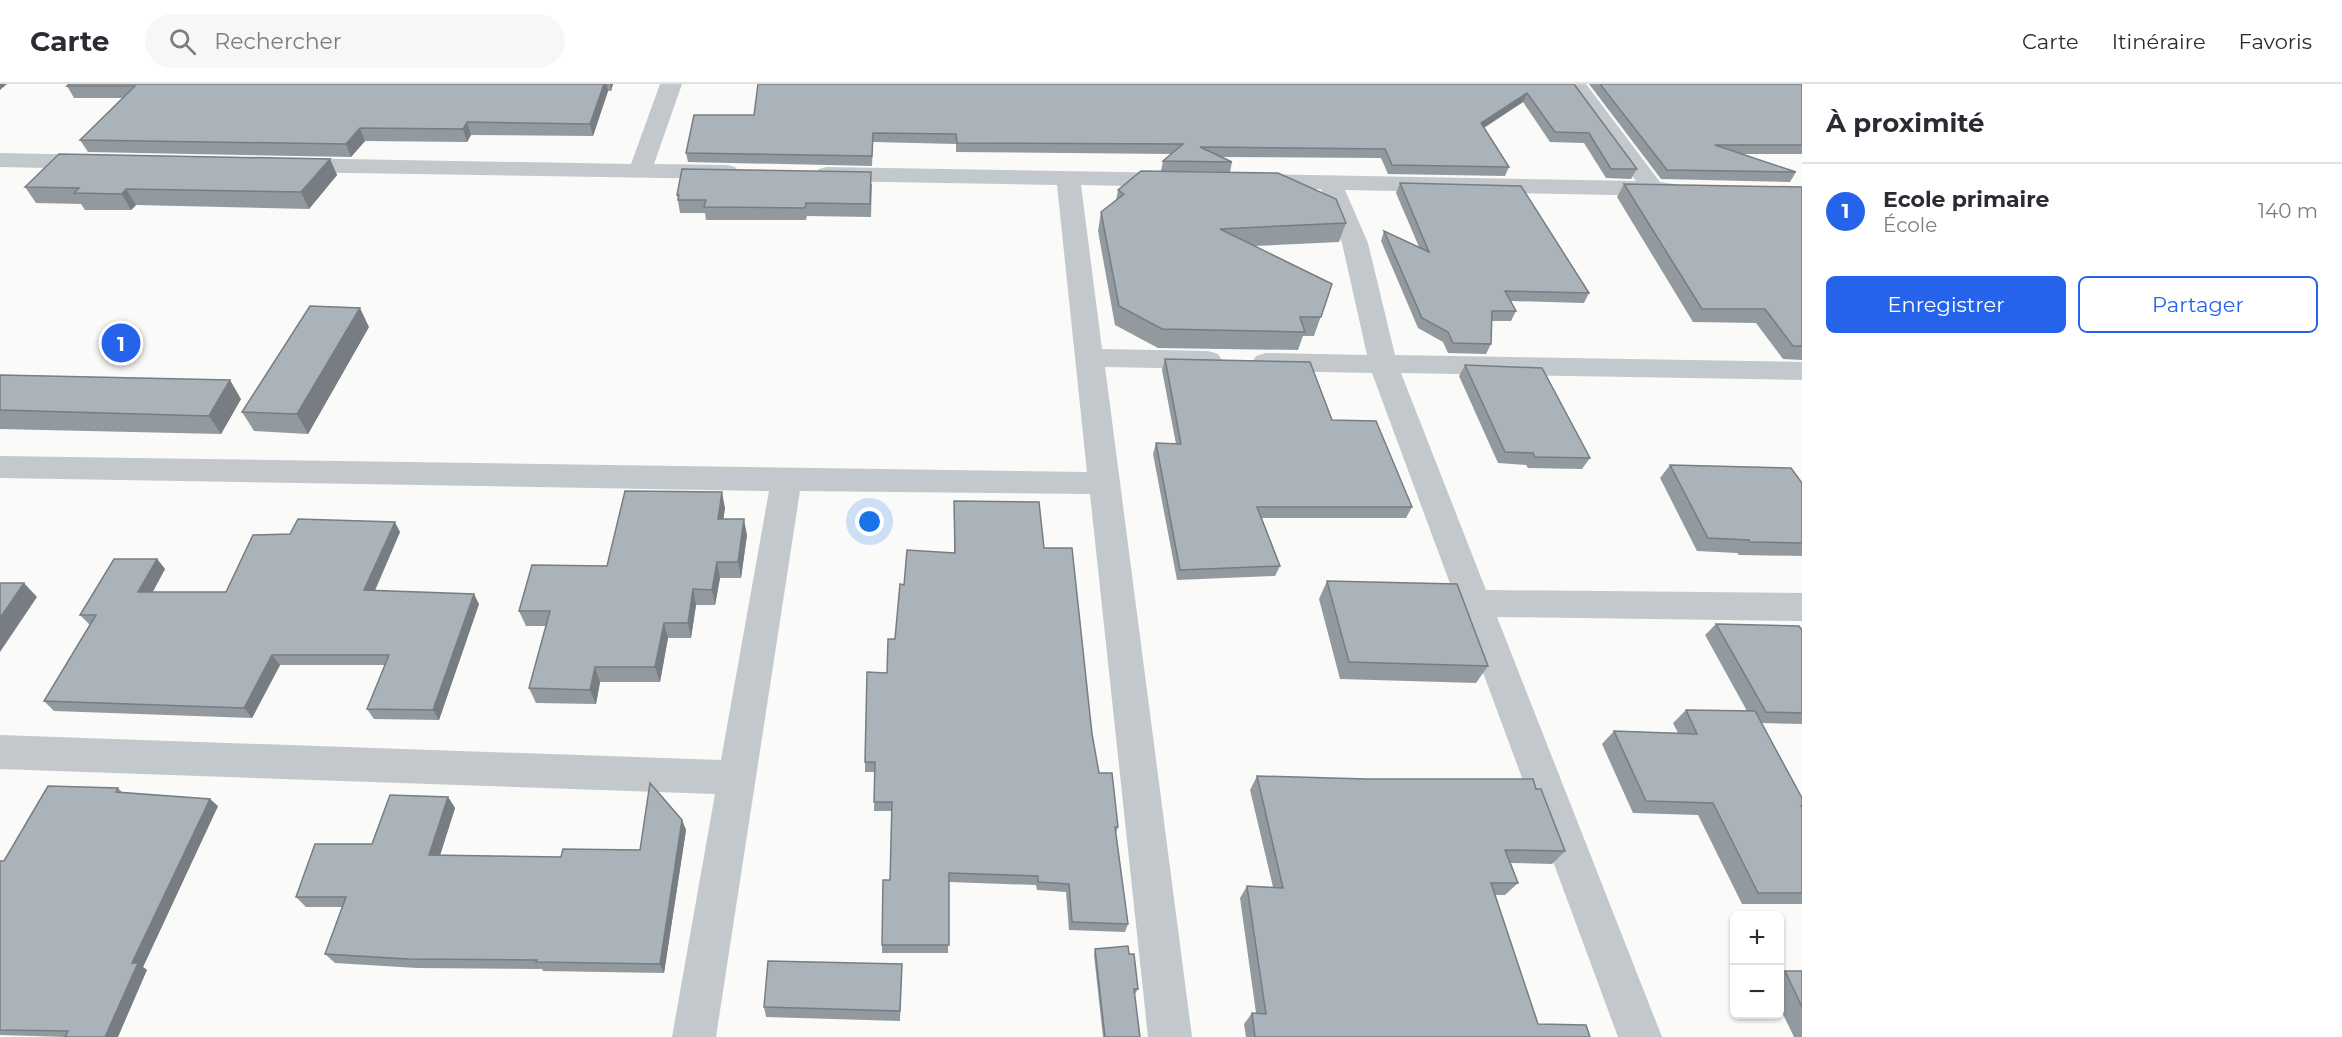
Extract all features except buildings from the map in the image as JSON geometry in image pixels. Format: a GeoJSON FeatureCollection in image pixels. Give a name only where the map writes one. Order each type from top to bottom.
{"type":"FeatureCollection","features":[{"type":"Feature","properties":{"kind":"street"},"geometry":{"type":"LineString","coordinates":[[640,171],[671,84]]}},
{"type":"Feature","properties":{"kind":"street"},"geometry":{"type":"LineString","coordinates":[[1575,84],[1653,188]]}},
{"type":"Feature","properties":{"kind":"street"},"geometry":{"type":"LineString","coordinates":[[0,160],[119,162]]}},
{"type":"Feature","properties":{"kind":"street"},"geometry":{"type":"LineString","coordinates":[[261,165],[755,173]]}},
{"type":"Feature","properties":{"kind":"street"},"geometry":{"type":"LineString","coordinates":[[800,174],[1199,180]]}},
{"type":"Feature","properties":{"kind":"street"},"geometry":{"type":"LineString","coordinates":[[1068,178],[1170,1037]]}},
{"type":"Feature","properties":{"kind":"street"},"geometry":{"type":"LineString","coordinates":[[1235,181],[1688,189]]}},
{"type":"Feature","properties":{"kind":"street"},"geometry":{"type":"LineString","coordinates":[[1330,183],[1355,243],[1383,364],[1640,1037]]}},
{"type":"Feature","properties":{"kind":"street"},"geometry":{"type":"LineString","coordinates":[[1090,358],[1802,371]]}},
{"type":"Feature","properties":{"kind":"street"},"geometry":{"type":"LineString","coordinates":[[0,467],[1105,483]]}},
{"type":"Feature","properties":{"kind":"street"},"geometry":{"type":"LineString","coordinates":[[694,1037],[786,480]]}},
{"type":"Feature","properties":{"kind":"street"},"geometry":{"type":"LineString","coordinates":[[1475,603],[1802,607]]}},
{"type":"Feature","properties":{"kind":"street"},"geometry":{"type":"LineString","coordinates":[[0,752],[736,778]]}},
{"type":"Feature","properties":{"kind":"place","name":"Ecole primaire"},"geometry":{"type":"Point","coordinates":[121,343]}}]}
